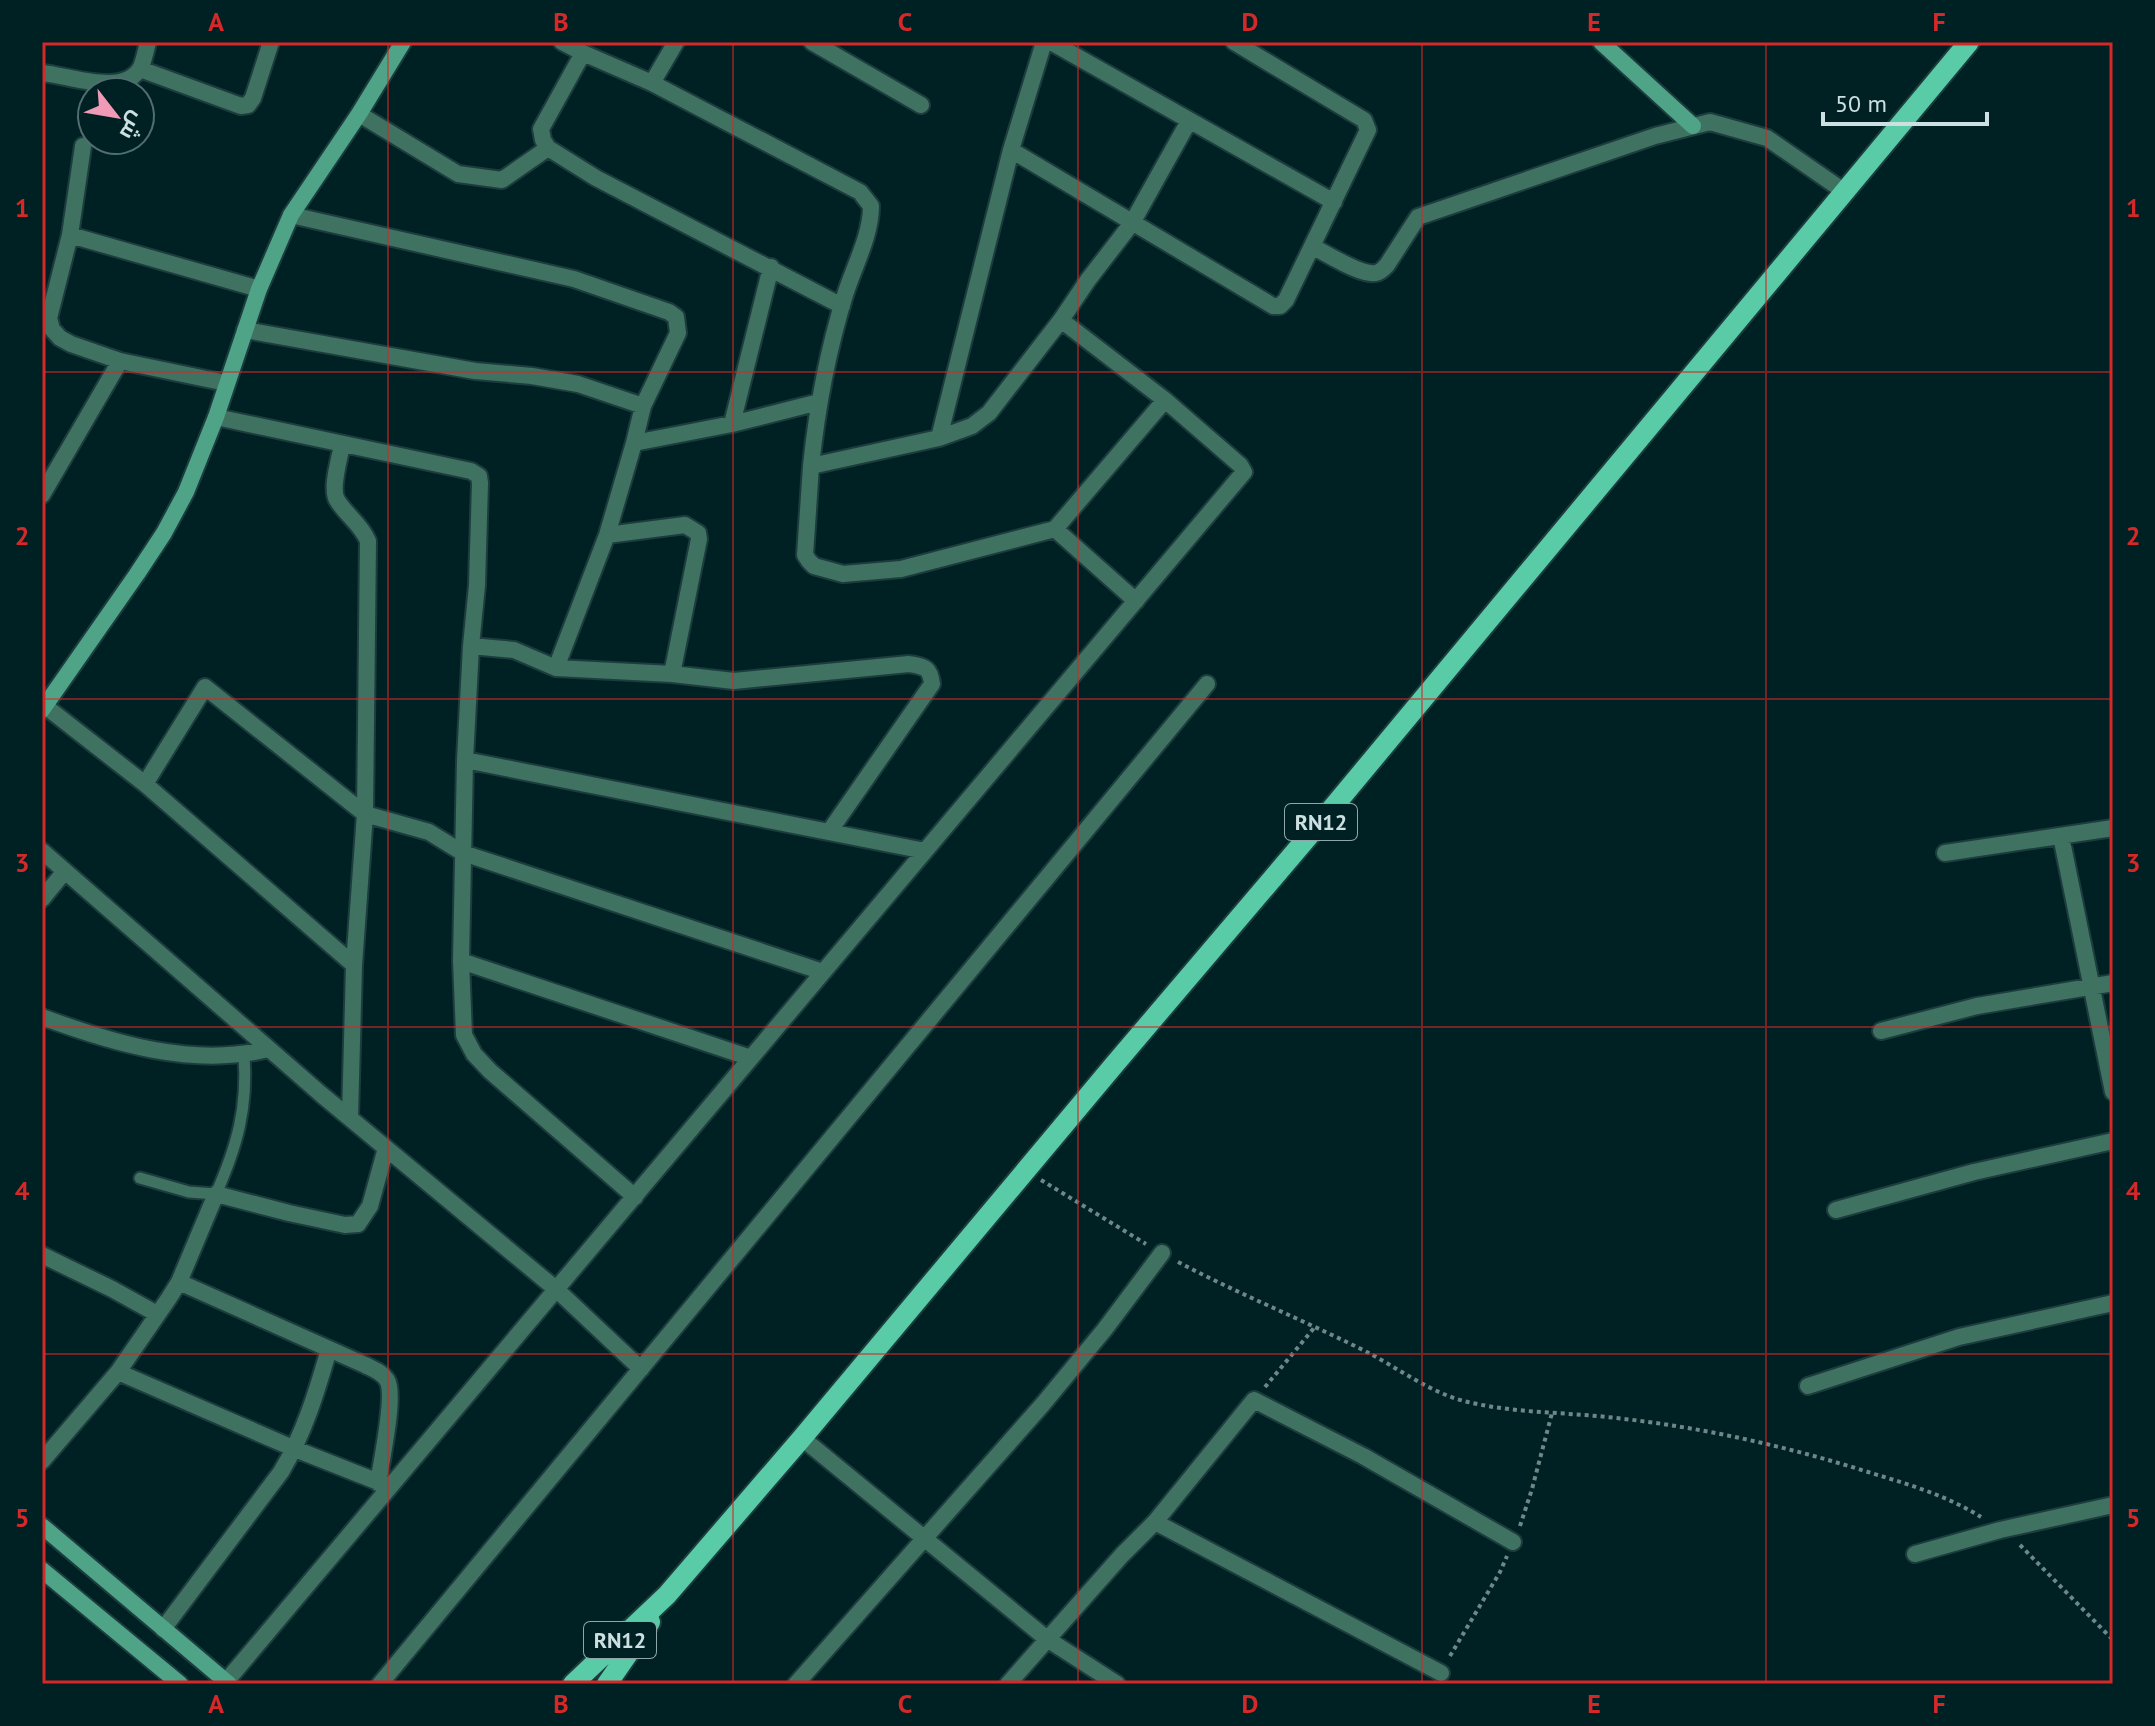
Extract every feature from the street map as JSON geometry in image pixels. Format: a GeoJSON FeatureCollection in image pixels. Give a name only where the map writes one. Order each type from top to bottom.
{"type":"FeatureCollection","features":[{"type":"Feature","properties":{"kind":"main road","name":"RN12"},"geometry":{"type":"LineString","coordinates":[[573,1684],[667,1595],[802,1438],[1025,1170],[1305,842],[1969,42]]}},
{"type":"Feature","properties":{"kind":"main road","name":"RN12"},"geometry":{"type":"LineString","coordinates":[[607,1684],[667,1595]]}},
{"type":"Feature","properties":{"kind":"street"},"geometry":{"type":"LineString","coordinates":[[42,73],[96,83],[123,82],[140,69],[148,42]]}},
{"type":"Feature","properties":{"kind":"street"},"geometry":{"type":"LineString","coordinates":[[140,69],[241,106],[248,105],[271,42]]}},
{"type":"Feature","properties":{"kind":"street"},"geometry":{"type":"LineString","coordinates":[[354,965],[145,784],[43,708],[164,533],[186,492],[216,417],[259,289],[291,215],[403,42]]}},
{"type":"Feature","properties":{"kind":"street"},"geometry":{"type":"LineString","coordinates":[[562,42],[652,83],[860,192],[871,206],[871,220],[842,306],[819,402],[805,555],[814,566],[843,574],[901,569],[1055,529],[1165,400]]}},
{"type":"Feature","properties":{"kind":"street"},"geometry":{"type":"LineString","coordinates":[[652,83],[676,42]]}},
{"type":"Feature","properties":{"kind":"street"},"geometry":{"type":"LineString","coordinates":[[812,42],[921,105]]}},
{"type":"Feature","properties":{"kind":"street"},"geometry":{"type":"LineString","coordinates":[[939,438],[1011,150],[1044,42]]}},
{"type":"Feature","properties":{"kind":"street"},"geometry":{"type":"LineString","coordinates":[[1051,42],[1334,202]]}},
{"type":"Feature","properties":{"kind":"street"},"geometry":{"type":"LineString","coordinates":[[1011,150],[1273,306],[1280,306],[1313,247],[1368,130],[1364,120],[1234,42]]}},
{"type":"Feature","properties":{"kind":"street"},"geometry":{"type":"LineString","coordinates":[[1601,42],[1693,126]]}},
{"type":"Feature","properties":{"kind":"street"},"geometry":{"type":"LineString","coordinates":[[583,53],[541,129],[548,148],[596,178],[842,306]]}},
{"type":"Feature","properties":{"kind":"street"},"geometry":{"type":"LineString","coordinates":[[359,114],[458,174],[502,180],[548,148]]}},
{"type":"Feature","properties":{"kind":"street"},"geometry":{"type":"LineString","coordinates":[[811,466],[939,438],[972,426],[989,413],[1132,223],[1189,121]]}},
{"type":"Feature","properties":{"kind":"street"},"geometry":{"type":"LineString","coordinates":[[1313,247],[1361,271],[1375,273],[1387,265],[1418,217],[1655,136],[1710,122],[1767,138],[1845,192]]}},
{"type":"Feature","properties":{"kind":"street"},"geometry":{"type":"LineString","coordinates":[[82,156],[70,235],[49,318],[52,329],[71,344],[120,361],[226,383]]}},
{"type":"Feature","properties":{"kind":"street"},"geometry":{"type":"LineString","coordinates":[[291,215],[574,279],[676,317],[678,333],[643,406],[607,535],[556,668]]}},
{"type":"Feature","properties":{"kind":"street"},"geometry":{"type":"LineString","coordinates":[[70,235],[259,289]]}},
{"type":"Feature","properties":{"kind":"street"},"geometry":{"type":"LineString","coordinates":[[732,424],[771,267]]}},
{"type":"Feature","properties":{"kind":"street"},"geometry":{"type":"LineString","coordinates":[[42,1526],[227,1683],[385,1484],[557,1290],[1244,472],[1240,465],[1165,400],[1061,320]]}},
{"type":"Feature","properties":{"kind":"street"},"geometry":{"type":"LineString","coordinates":[[245,330],[475,371],[578,384],[643,406]]}},
{"type":"Feature","properties":{"kind":"street"},"geometry":{"type":"LineString","coordinates":[[42,495],[120,361]]}},
{"type":"Feature","properties":{"kind":"street"},"geometry":{"type":"LineString","coordinates":[[634,443],[732,424],[819,402]]}},
{"type":"Feature","properties":{"kind":"street"},"geometry":{"type":"LineString","coordinates":[[216,417],[471,471],[479,476],[477,585],[465,760],[461,961],[464,1035],[474,1054],[635,1197]]}},
{"type":"Feature","properties":{"kind":"street"},"geometry":{"type":"LineString","coordinates":[[342,444],[334,490],[337,500],[363,530],[368,541],[365,814],[354,965],[350,1118]]}},
{"type":"Feature","properties":{"kind":"street"},"geometry":{"type":"LineString","coordinates":[[607,535],[685,525],[698,533],[672,674]]}},
{"type":"Feature","properties":{"kind":"street"},"geometry":{"type":"LineString","coordinates":[[1055,529],[1136,601]]}},
{"type":"Feature","properties":{"kind":"street"},"geometry":{"type":"LineString","coordinates":[[471,646],[514,650],[556,668],[672,674],[734,681],[909,664],[924,667],[931,674],[932,684],[829,832]]}},
{"type":"Feature","properties":{"kind":"street"},"geometry":{"type":"LineString","coordinates":[[380,1684],[1207,684]]}},
{"type":"Feature","properties":{"kind":"street"},"geometry":{"type":"LineString","coordinates":[[145,784],[205,687],[365,814],[429,832],[463,853],[823,972]]}},
{"type":"Feature","properties":{"kind":"street"},"geometry":{"type":"LineString","coordinates":[[465,760],[925,851]]}},
{"type":"Feature","properties":{"kind":"street"},"geometry":{"type":"LineString","coordinates":[[1945,853],[2113,828]]}},
{"type":"Feature","properties":{"kind":"street"},"geometry":{"type":"LineString","coordinates":[[2061,836],[2113,1092]]}},
{"type":"Feature","properties":{"kind":"street"},"geometry":{"type":"LineString","coordinates":[[42,851],[268,1049],[557,1290],[641,1369]]}},
{"type":"Feature","properties":{"kind":"street"},"geometry":{"type":"LineString","coordinates":[[42,899],[65,871]]}},
{"type":"Feature","properties":{"kind":"street"},"geometry":{"type":"LineString","coordinates":[[461,961],[751,1058]]}},
{"type":"Feature","properties":{"kind":"street"},"geometry":{"type":"LineString","coordinates":[[1881,1031],[1977,1006],[2113,983]]}},
{"type":"Feature","properties":{"kind":"street"},"geometry":{"type":"LineString","coordinates":[[42,1017],[109,1039],[162,1051],[244,1055],[268,1049]]}},
{"type":"Feature","properties":{"kind":"street"},"geometry":{"type":"LineString","coordinates":[[1836,1210],[1974,1172],[2113,1141]]}},
{"type":"Feature","properties":{"kind":"street"},"geometry":{"type":"LineString","coordinates":[[42,1461],[118,1372],[179,1282],[216,1194],[345,1225],[358,1224],[370,1206],[386,1148]]}},
{"type":"Feature","properties":{"kind":"street"},"geometry":{"type":"LineString","coordinates":[[796,1684],[1043,1404],[1162,1253]]}},
{"type":"Feature","properties":{"kind":"street"},"geometry":{"type":"LineString","coordinates":[[42,1255],[157,1314]]}},
{"type":"Feature","properties":{"kind":"street"},"geometry":{"type":"LineString","coordinates":[[179,1282],[377,1371],[387,1380],[391,1396],[385,1484]]}},
{"type":"Feature","properties":{"kind":"street"},"geometry":{"type":"LineString","coordinates":[[1808,1386],[1959,1337],[2113,1303]]}},
{"type":"Feature","properties":{"kind":"street"},"geometry":{"type":"LineString","coordinates":[[163,1629],[295,1449],[329,1349]]}},
{"type":"Feature","properties":{"kind":"street"},"geometry":{"type":"LineString","coordinates":[[118,1372],[295,1449],[385,1484]]}},
{"type":"Feature","properties":{"kind":"street"},"geometry":{"type":"LineString","coordinates":[[1008,1684],[1155,1522],[1254,1400],[1363,1456],[1513,1542]]}},
{"type":"Feature","properties":{"kind":"street"},"geometry":{"type":"LineString","coordinates":[[802,1438],[1047,1639],[1117,1684]]}},
{"type":"Feature","properties":{"kind":"street"},"geometry":{"type":"LineString","coordinates":[[1915,1554],[2000,1530],[2113,1505]]}},
{"type":"Feature","properties":{"kind":"street"},"geometry":{"type":"LineString","coordinates":[[1155,1522],[1441,1673]]}},
{"type":"Feature","properties":{"kind":"street"},"geometry":{"type":"LineString","coordinates":[[45,1578],[180,1684]]}},
{"type":"Feature","properties":{"kind":"lane"},"geometry":{"type":"LineString","coordinates":[[140,1178],[189,1192],[216,1194],[233,1155],[243,1112],[246,1080],[244,1055]]}},
{"type":"Feature","properties":{"kind":"path"},"geometry":{"type":"LineString","coordinates":[[1025,1170],[1180,1263],[1464,1401],[1519,1411],[1634,1420],[1789,1449],[1924,1490],[1968,1509],[2012,1537],[2113,1640]]}},
{"type":"Feature","properties":{"kind":"path"},"geometry":{"type":"LineString","coordinates":[[1254,1400],[1314,1328]]}}]}
